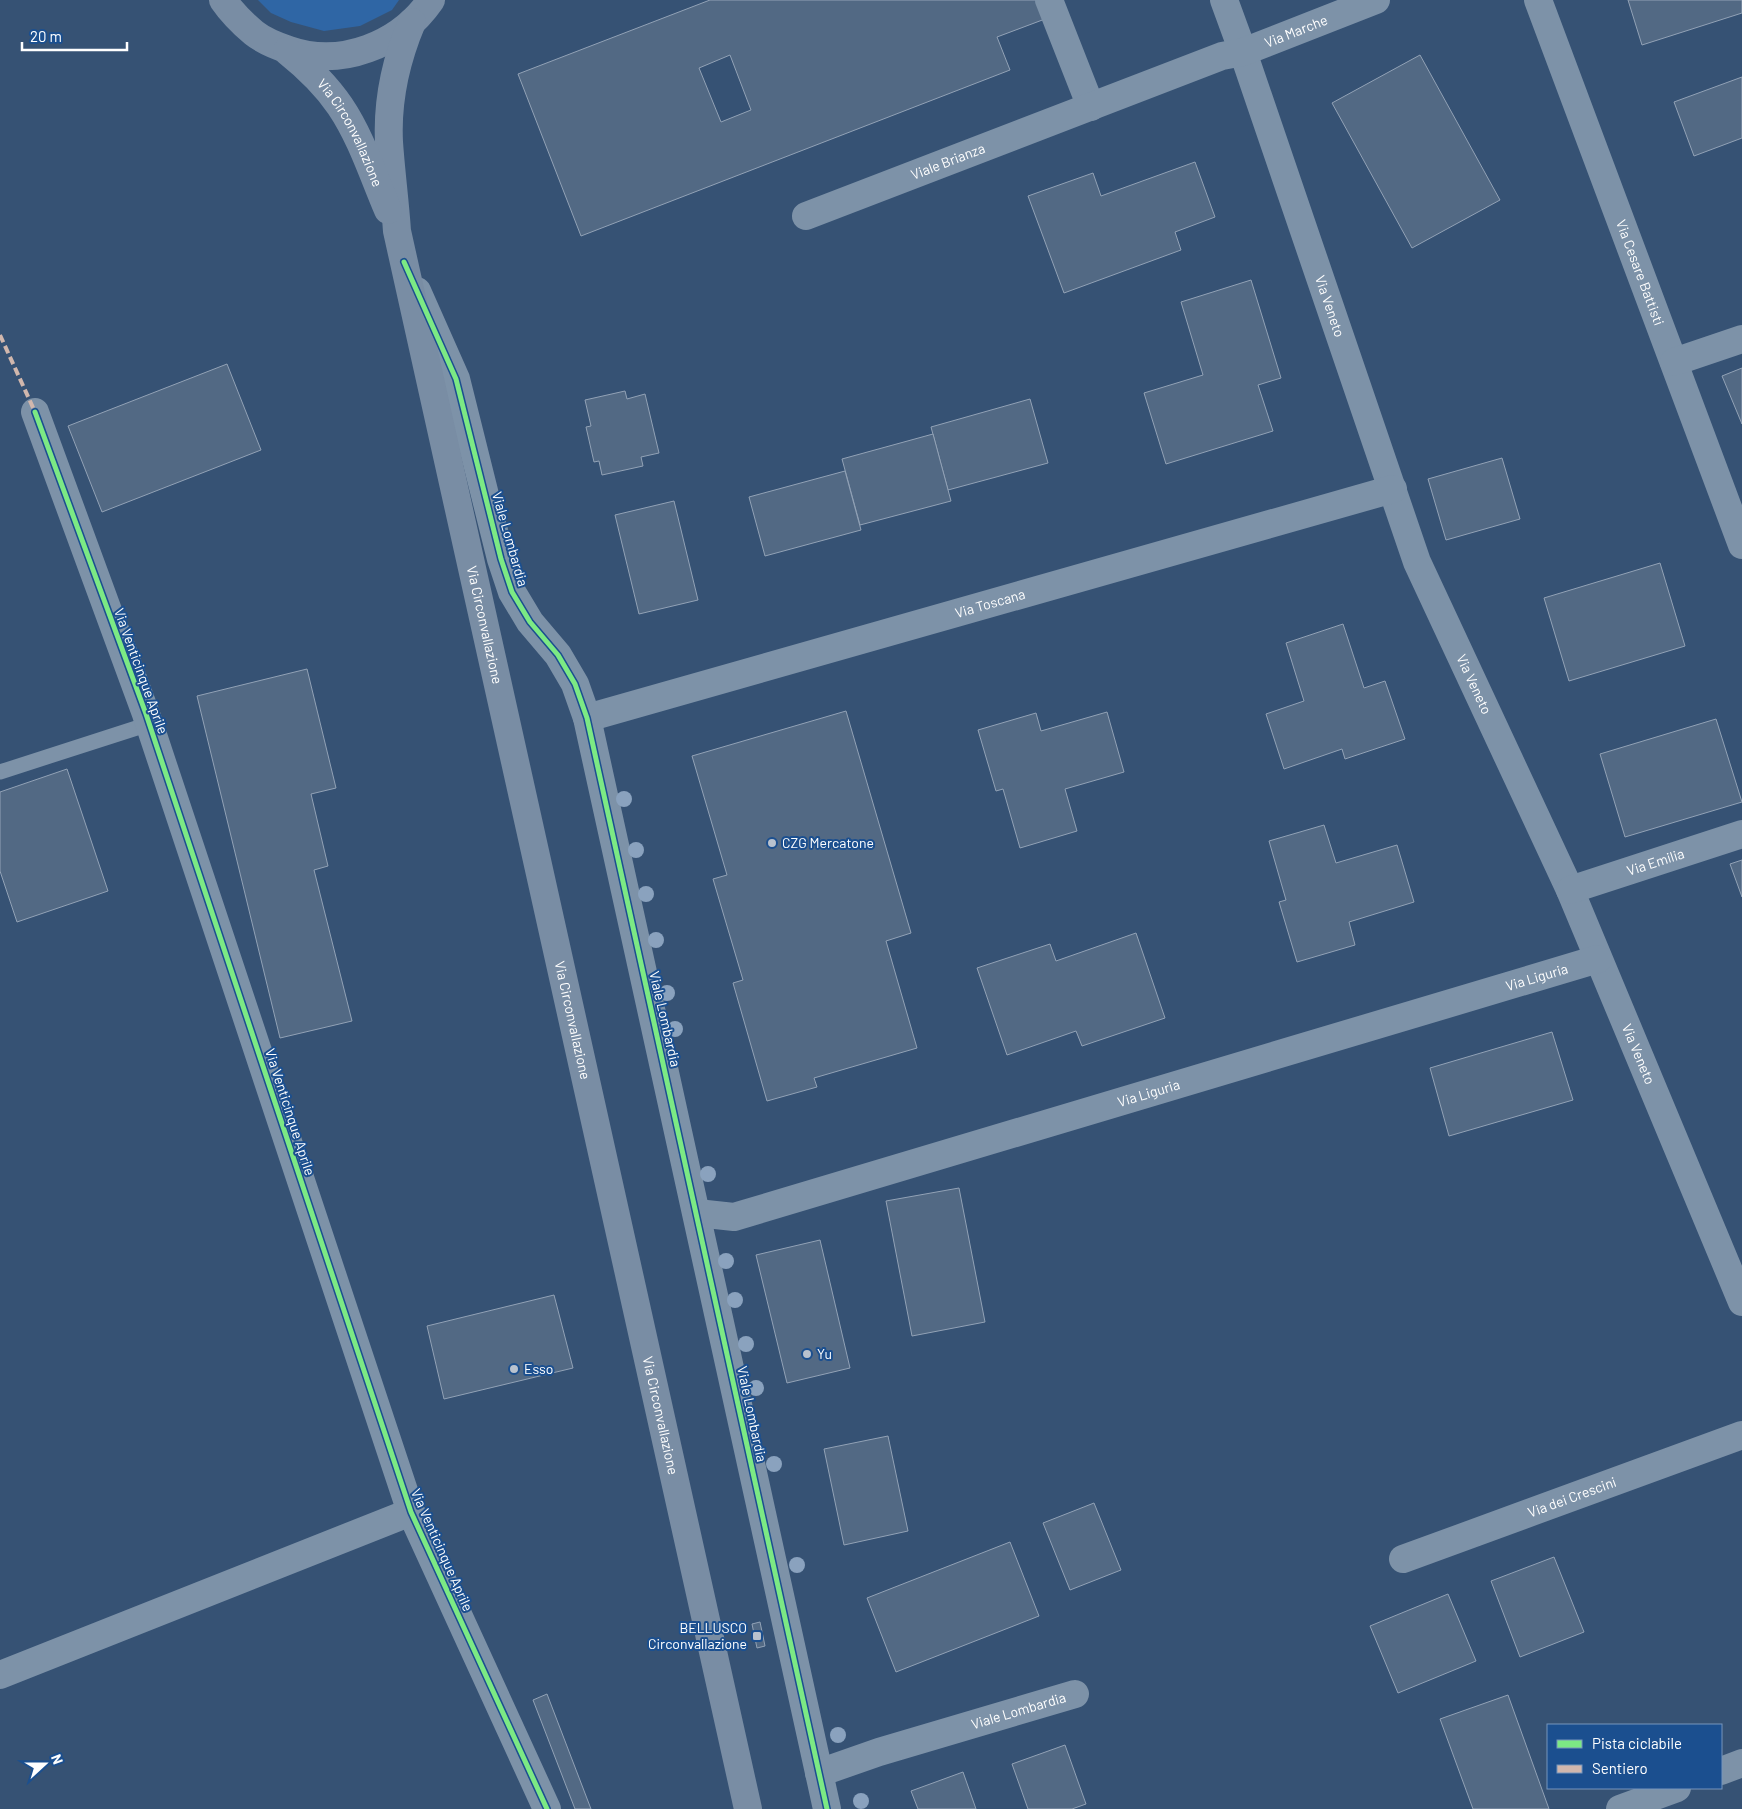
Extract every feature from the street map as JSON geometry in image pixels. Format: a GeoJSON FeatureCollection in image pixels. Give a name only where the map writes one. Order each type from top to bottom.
{"type":"FeatureCollection","features":[{"type":"Feature","properties":{"kind":"main road","name":"Via Circonvallazione"},"geometry":{"type":"LineString","coordinates":[[222,0],[234,15],[254,33],[284,48],[317,56],[336,56],[353,53],[384,42],[396,36],[412,22],[431,0]]}},
{"type":"Feature","properties":{"kind":"main road","name":"Via Circonvallazione"},"geometry":{"type":"LineString","coordinates":[[412,22],[397,64],[391,102],[389,141],[397,231],[748,1809]]}},
{"type":"Feature","properties":{"kind":"main road","name":"Via Circonvallazione"},"geometry":{"type":"LineString","coordinates":[[284,48],[315,76],[340,106],[356,135],[397,231]]}},
{"type":"Feature","properties":{"kind":"street"},"geometry":{"type":"LineString","coordinates":[[1049,0],[1091,106]]}},
{"type":"Feature","properties":{"kind":"street"},"geometry":{"type":"LineString","coordinates":[[1224,0],[1243,52]]}},
{"type":"Feature","properties":{"kind":"street","name":"Via Marche"},"geometry":{"type":"LineString","coordinates":[[1243,52],[1376,0]]}},
{"type":"Feature","properties":{"kind":"street","name":"Via Cesare Battisti"},"geometry":{"type":"LineString","coordinates":[[1538,0],[1742,545]]}},
{"type":"Feature","properties":{"kind":"street","name":"Viale Brianza"},"geometry":{"type":"LineString","coordinates":[[806,216],[1222,56],[1243,52]]}},
{"type":"Feature","properties":{"kind":"street","name":"Via Veneto"},"geometry":{"type":"LineString","coordinates":[[1243,52],[1417,562],[1570,890],[1742,1302]]}},
{"type":"Feature","properties":{"kind":"street","name":"Viale Lombardia"},"geometry":{"type":"LineString","coordinates":[[404,262],[456,379],[501,559],[512,592],[530,622],[558,655],[575,684],[587,718],[827,1809]]}},
{"type":"Feature","properties":{"kind":"street"},"geometry":{"type":"LineString","coordinates":[[1674,362],[1742,339]]}},
{"type":"Feature","properties":{"kind":"street","name":"Via Venticinque Aprile"},"geometry":{"type":"LineString","coordinates":[[35,412],[149,724],[411,1512],[547,1809]]}},
{"type":"Feature","properties":{"kind":"street","name":"Via Toscana"},"geometry":{"type":"LineString","coordinates":[[587,718],[1393,489]]}},
{"type":"Feature","properties":{"kind":"street","name":"Via Emilia"},"geometry":{"type":"LineString","coordinates":[[1570,890],[1742,834]]}},
{"type":"Feature","properties":{"kind":"street","name":"Via Liguria"},"geometry":{"type":"LineString","coordinates":[[697,1213],[734,1217],[1598,959]]}},
{"type":"Feature","properties":{"kind":"street","name":"Via dei Crescini"},"geometry":{"type":"LineString","coordinates":[[1403,1559],[1742,1435]]}},
{"type":"Feature","properties":{"kind":"street"},"geometry":{"type":"LineString","coordinates":[[0,1675],[411,1512]]}},
{"type":"Feature","properties":{"kind":"street","name":"Viale Lombardia"},"geometry":{"type":"LineString","coordinates":[[819,1773],[879,1752],[1074,1694]]}},
{"type":"Feature","properties":{"kind":"street"},"geometry":{"type":"LineString","coordinates":[[1722,1771],[1742,1763]]}},
{"type":"Feature","properties":{"kind":"street"},"geometry":{"type":"LineString","coordinates":[[1620,1809],[1674,1789]]}},
{"type":"Feature","properties":{"kind":"lane"},"geometry":{"type":"LineString","coordinates":[[0,772],[149,724]]}},
{"type":"Feature","properties":{"kind":"shaded area"},"geometry":{"type":"Polygon","coordinates":[[[258,0],[399,0],[392,10],[360,26],[324,31],[291,22],[271,13],[258,0]]]}},
{"type":"Feature","properties":{"kind":"building"},"geometry":{"type":"Polygon","coordinates":[[[710,0],[1037,0],[1045,19],[997,37],[1010,70],[581,236],[518,74],[710,0]],[[730,55],[699,68],[721,122],[751,110],[730,55]]]}},
{"type":"Feature","properties":{"kind":"building"},"geometry":{"type":"Polygon","coordinates":[[[1628,0],[1742,0],[1742,13],[1642,45],[1628,0]]]}},
{"type":"Feature","properties":{"kind":"building"},"geometry":{"type":"Polygon","coordinates":[[[1420,55],[1500,200],[1412,248],[1332,103],[1420,55]]]}},
{"type":"Feature","properties":{"kind":"building"},"geometry":{"type":"Polygon","coordinates":[[[1742,77],[1742,138],[1694,156],[1674,102],[1742,77]]]}},
{"type":"Feature","properties":{"kind":"building"},"geometry":{"type":"Polygon","coordinates":[[[1195,162],[1215,217],[1175,232],[1181,250],[1064,293],[1028,196],[1093,173],[1101,196],[1195,162]]]}},
{"type":"Feature","properties":{"kind":"building"},"geometry":{"type":"Polygon","coordinates":[[[1251,280],[1281,378],[1258,385],[1273,431],[1166,464],[1144,393],[1203,375],[1181,302],[1251,280]]]}},
{"type":"Feature","properties":{"kind":"building"},"geometry":{"type":"Polygon","coordinates":[[[227,364],[261,450],[102,512],[68,426],[227,364]]]}},
{"type":"Feature","properties":{"kind":"building"},"geometry":{"type":"Polygon","coordinates":[[[1742,368],[1742,424],[1722,376],[1742,368]]]}},
{"type":"Feature","properties":{"kind":"building"},"geometry":{"type":"Polygon","coordinates":[[[625,391],[627,399],[645,394],[659,453],[641,457],[643,466],[602,475],[599,461],[594,462],[586,427],[591,426],[585,400],[625,391]]]}},
{"type":"Feature","properties":{"kind":"building"},"geometry":{"type":"Polygon","coordinates":[[[1030,399],[1048,463],[948,490],[931,427],[1030,399]]]}},
{"type":"Feature","properties":{"kind":"building"},"geometry":{"type":"Polygon","coordinates":[[[933,434],[951,501],[860,525],[842,459],[933,434]]]}},
{"type":"Feature","properties":{"kind":"building"},"geometry":{"type":"Polygon","coordinates":[[[1502,458],[1520,519],[1446,540],[1428,479],[1502,458]]]}},
{"type":"Feature","properties":{"kind":"building"},"geometry":{"type":"Polygon","coordinates":[[[845,471],[861,530],[765,556],[749,497],[845,471]]]}},
{"type":"Feature","properties":{"kind":"building"},"geometry":{"type":"Polygon","coordinates":[[[674,501],[698,600],[639,614],[615,515],[674,501]]]}},
{"type":"Feature","properties":{"kind":"building"},"geometry":{"type":"Polygon","coordinates":[[[1660,563],[1685,646],[1569,681],[1544,598],[1660,563]]]}},
{"type":"Feature","properties":{"kind":"building"},"geometry":{"type":"Polygon","coordinates":[[[1343,624],[1364,688],[1385,681],[1405,739],[1345,759],[1342,749],[1284,769],[1266,714],[1304,701],[1286,643],[1343,624]]]}},
{"type":"Feature","properties":{"kind":"building"},"geometry":{"type":"Polygon","coordinates":[[[307,669],[336,788],[311,794],[328,866],[314,870],[352,1021],[280,1038],[197,696],[307,669]]]}},
{"type":"Feature","properties":{"kind":"building"},"geometry":{"type":"Polygon","coordinates":[[[846,711],[911,933],[886,941],[917,1048],[814,1078],[817,1087],[767,1101],[733,983],[743,980],[713,879],[727,875],[692,756],[846,711]]]}},
{"type":"Feature","properties":{"kind":"building"},"geometry":{"type":"Polygon","coordinates":[[[1107,712],[1124,772],[1065,789],[1077,831],[1020,848],[1003,789],[996,791],[978,730],[1036,713],[1041,731],[1107,712]]]}},
{"type":"Feature","properties":{"kind":"building"},"geometry":{"type":"Polygon","coordinates":[[[1716,719],[1742,802],[1625,837],[1600,754],[1716,719]]]}},
{"type":"Feature","properties":{"kind":"building"},"geometry":{"type":"Polygon","coordinates":[[[67,769],[108,891],[17,922],[0,871],[0,792],[67,769]]]}},
{"type":"Feature","properties":{"kind":"building"},"geometry":{"type":"Polygon","coordinates":[[[1324,825],[1336,863],[1397,845],[1414,902],[1349,922],[1355,945],[1297,962],[1279,902],[1286,900],[1269,841],[1324,825]]]}},
{"type":"Feature","properties":{"kind":"building"},"geometry":{"type":"Polygon","coordinates":[[[1742,860],[1742,897],[1730,864],[1742,860]]]}},
{"type":"Feature","properties":{"kind":"building"},"geometry":{"type":"Polygon","coordinates":[[[1136,933],[1165,1018],[1082,1046],[1076,1031],[1007,1055],[977,968],[1050,944],[1056,961],[1136,933]]]}},
{"type":"Feature","properties":{"kind":"building"},"geometry":{"type":"Polygon","coordinates":[[[1552,1032],[1573,1100],[1449,1136],[1430,1068],[1552,1032]]]}},
{"type":"Feature","properties":{"kind":"building"},"geometry":{"type":"Polygon","coordinates":[[[959,1188],[985,1322],[912,1336],[886,1201],[959,1188]]]}},
{"type":"Feature","properties":{"kind":"building"},"geometry":{"type":"Polygon","coordinates":[[[820,1240],[850,1368],[787,1383],[756,1255],[820,1240]]]}},
{"type":"Feature","properties":{"kind":"building"},"geometry":{"type":"Polygon","coordinates":[[[554,1295],[573,1368],[444,1399],[427,1326],[554,1295]]]}},
{"type":"Feature","properties":{"kind":"building"},"geometry":{"type":"Polygon","coordinates":[[[888,1436],[908,1531],[844,1545],[824,1449],[888,1436]]]}},
{"type":"Feature","properties":{"kind":"building"},"geometry":{"type":"Polygon","coordinates":[[[1094,1503],[1121,1570],[1070,1590],[1043,1523],[1094,1503]]]}},
{"type":"Feature","properties":{"kind":"building"},"geometry":{"type":"Polygon","coordinates":[[[1010,1542],[1039,1616],[896,1672],[867,1598],[1010,1542]]]}},
{"type":"Feature","properties":{"kind":"building"},"geometry":{"type":"Polygon","coordinates":[[[1554,1557],[1584,1632],[1520,1657],[1491,1581],[1554,1557]]]}},
{"type":"Feature","properties":{"kind":"building"},"geometry":{"type":"Polygon","coordinates":[[[1448,1594],[1476,1661],[1398,1693],[1370,1626],[1448,1594]]]}},
{"type":"Feature","properties":{"kind":"building"},"geometry":{"type":"Polygon","coordinates":[[[760,1622],[765,1646],[757,1648],[752,1624],[760,1622]]]}},
{"type":"Feature","properties":{"kind":"building"},"geometry":{"type":"Polygon","coordinates":[[[547,1694],[591,1809],[575,1809],[533,1700],[547,1694]]]}},
{"type":"Feature","properties":{"kind":"building"},"geometry":{"type":"Polygon","coordinates":[[[1508,1695],[1549,1809],[1473,1809],[1440,1719],[1508,1695]]]}},
{"type":"Feature","properties":{"kind":"building"},"geometry":{"type":"Polygon","coordinates":[[[1065,1745],[1086,1804],[1072,1809],[1028,1809],[1012,1764],[1065,1745]]]}},
{"type":"Feature","properties":{"kind":"building"},"geometry":{"type":"Polygon","coordinates":[[[963,1772],[976,1809],[918,1809],[911,1791],[963,1772]]]}},
{"type":"Feature","properties":{"kind":"marked path"},"geometry":{"type":"LineString","coordinates":[[0,335],[35,412]]}},
{"type":"Feature","properties":{"kind":"cycle path"},"geometry":{"type":"LineString","coordinates":[[404,262],[456,379],[501,559],[512,592],[530,622],[558,655],[575,684],[587,718],[827,1809]]}},
{"type":"Feature","properties":{"kind":"cycle path"},"geometry":{"type":"LineString","coordinates":[[35,412],[146,714],[411,1512],[547,1809]]}},
{"type":"Feature","properties":{"kind":"place","name":"CZG Mercatone"},"geometry":{"type":"Point","coordinates":[772,843]}},
{"type":"Feature","properties":{"kind":"place","name":"Yu"},"geometry":{"type":"Point","coordinates":[807,1354]}},
{"type":"Feature","properties":{"kind":"place","name":"Esso"},"geometry":{"type":"Point","coordinates":[514,1369]}},
{"type":"Feature","properties":{"kind":"place","name":"BELLUSCO Circonvallazione"},"geometry":{"type":"Point","coordinates":[757,1636]}}]}
